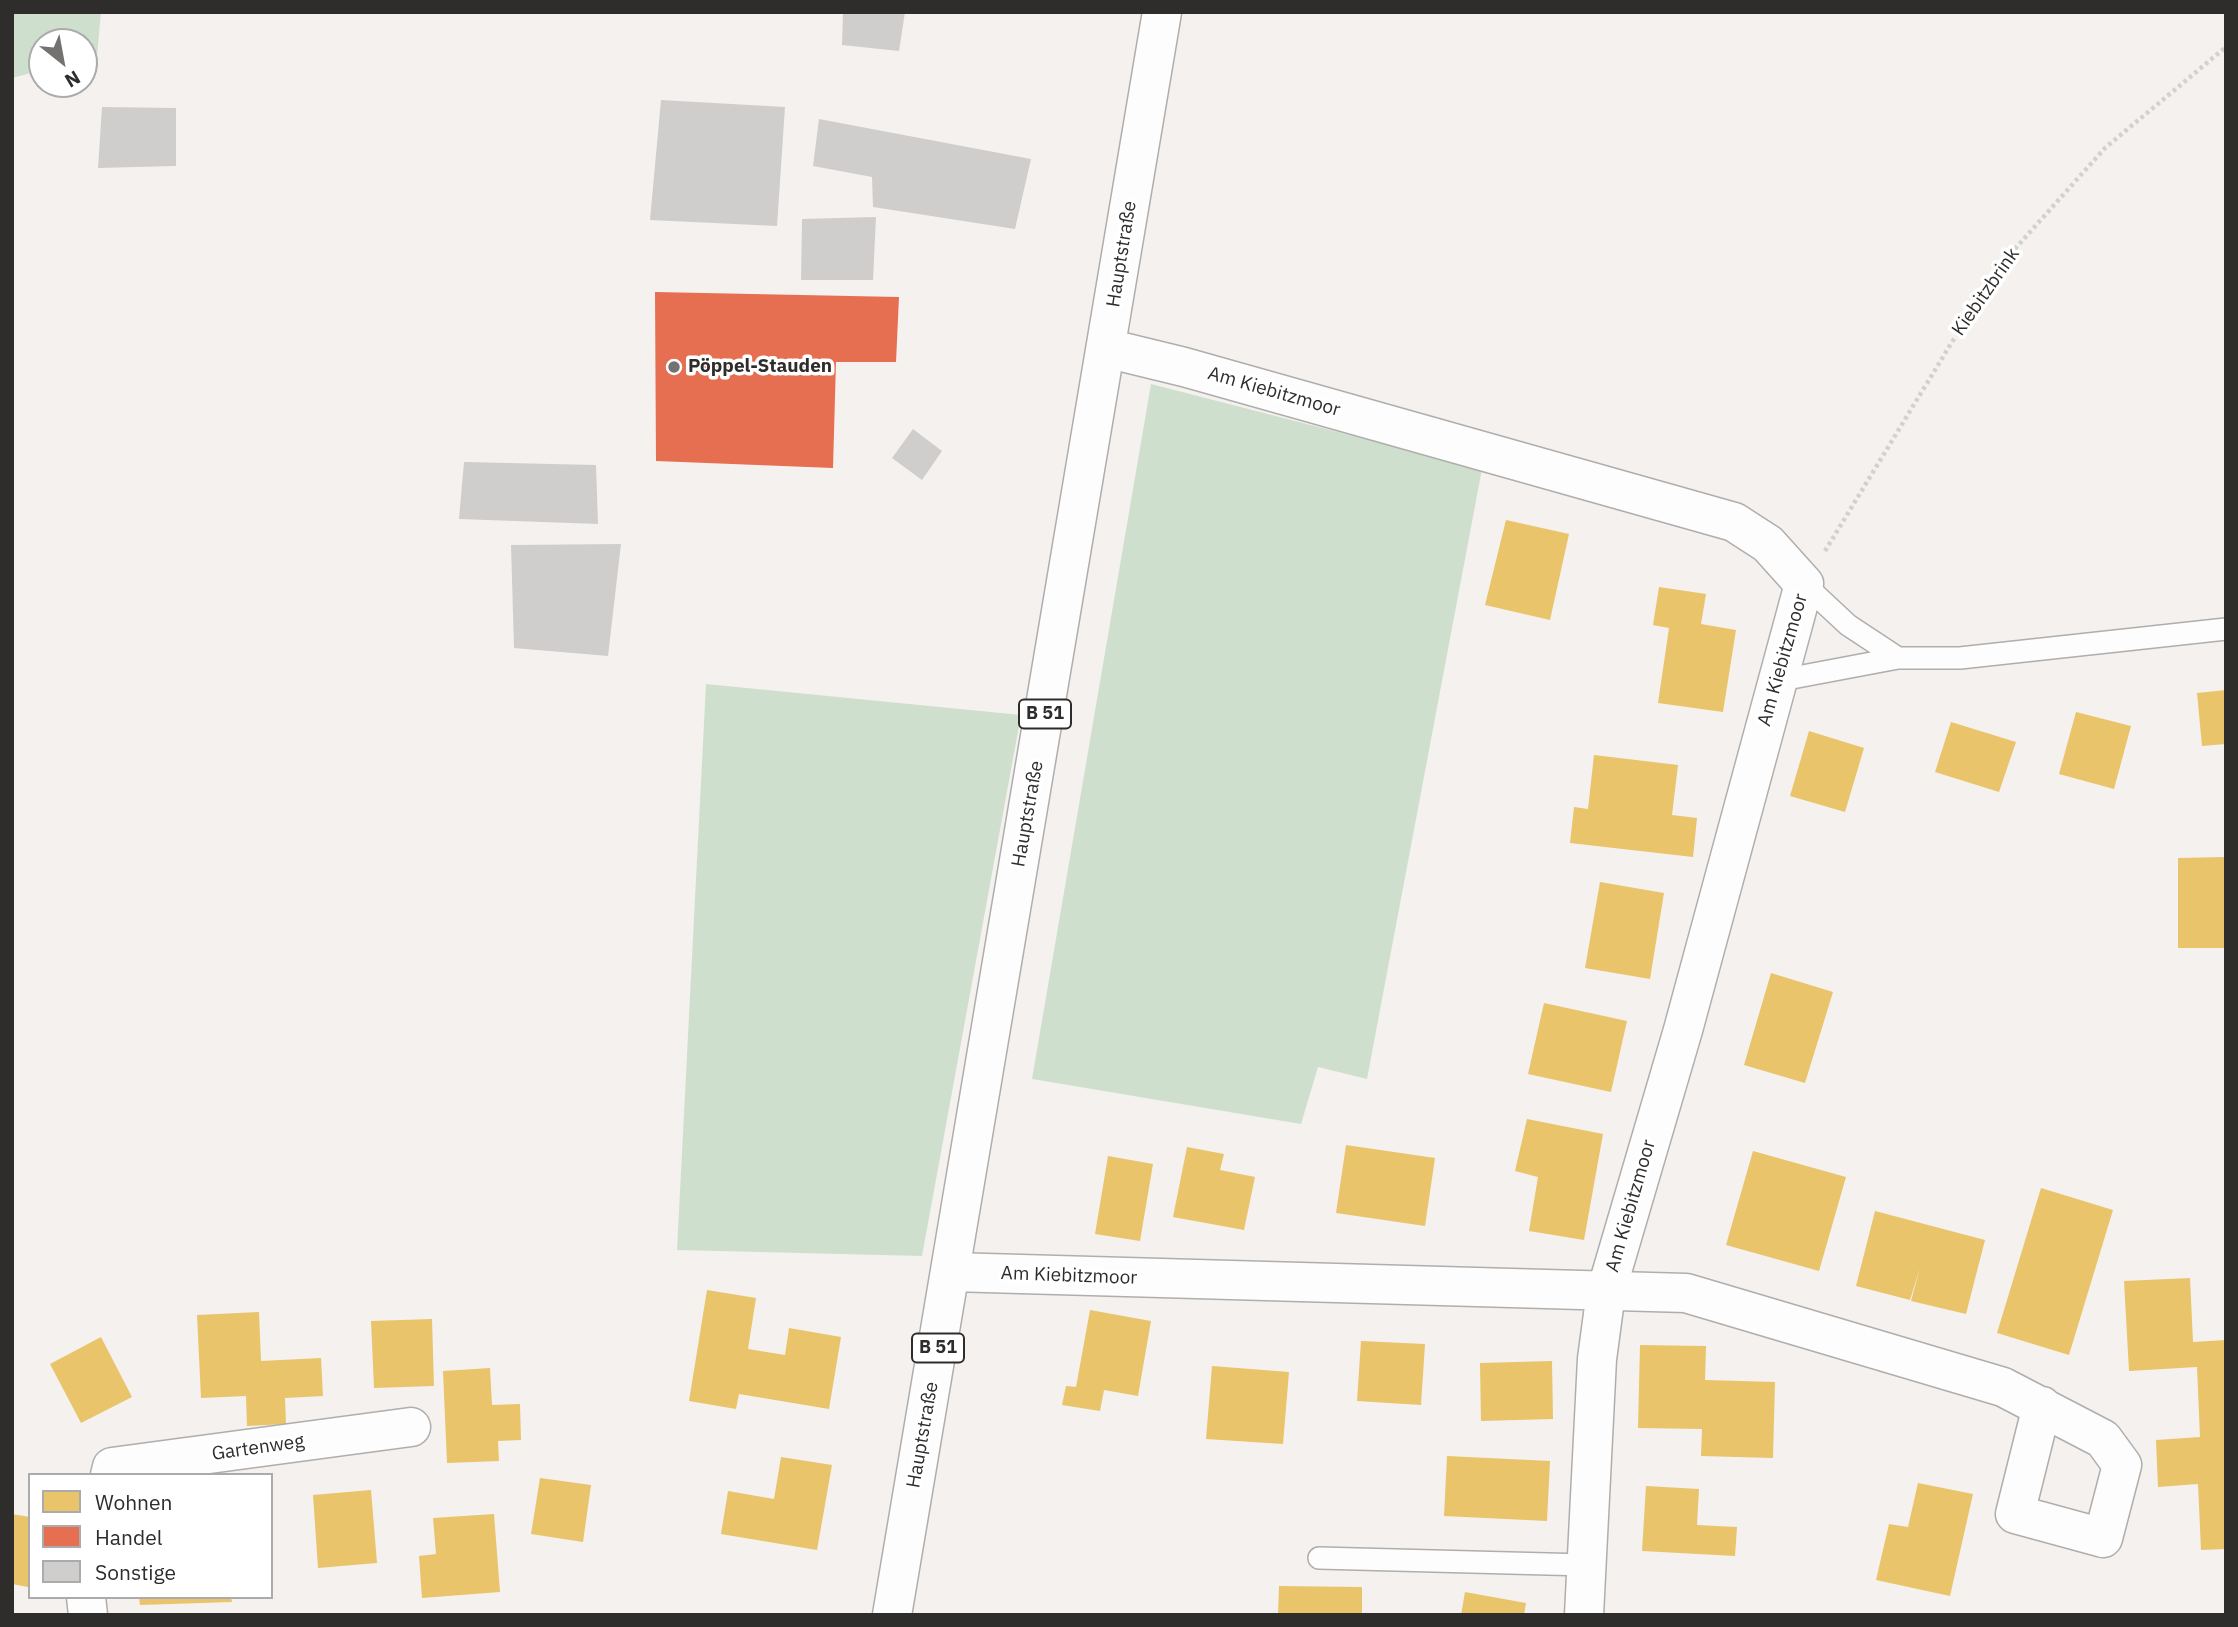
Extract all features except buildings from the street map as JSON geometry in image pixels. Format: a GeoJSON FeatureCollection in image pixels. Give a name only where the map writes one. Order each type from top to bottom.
{"type":"FeatureCollection","features":[{"type":"Feature","properties":{"kind":"street","name":"Hauptstraße"},"geometry":{"type":"LineString","coordinates":[[892,1615],[1162,12]]}},
{"type":"Feature","properties":{"kind":"street","name":"Am Kiebitzmoor"},"geometry":{"type":"LineString","coordinates":[[1106,348],[1184,367],[1734,522],[1768,544],[1804,584],[1683,1030],[1606,1292],[1597,1359],[1584,1615]]}},
{"type":"Feature","properties":{"kind":"street","name":"Am Kiebitzmoor"},"geometry":{"type":"LineString","coordinates":[[951,1272],[1686,1293],[2003,1387],[2042,1406]]}},
{"type":"Feature","properties":{"kind":"street","name":"Gartenweg"},"geometry":{"type":"LineString","coordinates":[[111,1473],[113,1467],[411,1427]]}},
{"type":"Feature","properties":{"kind":"lane"},"geometry":{"type":"LineString","coordinates":[[1804,584],[1848,625],[1898,658]]}},
{"type":"Feature","properties":{"kind":"lane"},"geometry":{"type":"LineString","coordinates":[[1776,681],[1898,658],[1960,658],[2226,629]]}},
{"type":"Feature","properties":{"kind":"lane"},"geometry":{"type":"LineString","coordinates":[[1318,1558],[1586,1565]]}},
{"type":"Feature","properties":{"kind":"path","name":"Kiebitzbrink"},"geometry":{"type":"LineString","coordinates":[[1804,584],[2005,260],[2105,148],[2226,47]]}},
{"type":"Feature","properties":{"kind":"green space"},"geometry":{"type":"Polygon","coordinates":[[[12,12],[101,12],[98,45],[98,28],[28,28],[28,74],[12,78],[12,12]]]}},
{"type":"Feature","properties":{"kind":"green space"},"geometry":{"type":"Polygon","coordinates":[[[1151,384],[1482,469],[1367,1079],[1318,1067],[1301,1124],[1032,1079],[1151,384]]]}},
{"type":"Feature","properties":{"kind":"green space"},"geometry":{"type":"Polygon","coordinates":[[[706,684],[1021,715],[922,1256],[677,1250],[706,684]]]}},
{"type":"Feature","properties":{"kind":"place","name":"Pöppel-Stauden"},"geometry":{"type":"Point","coordinates":[674,367]}}]}
